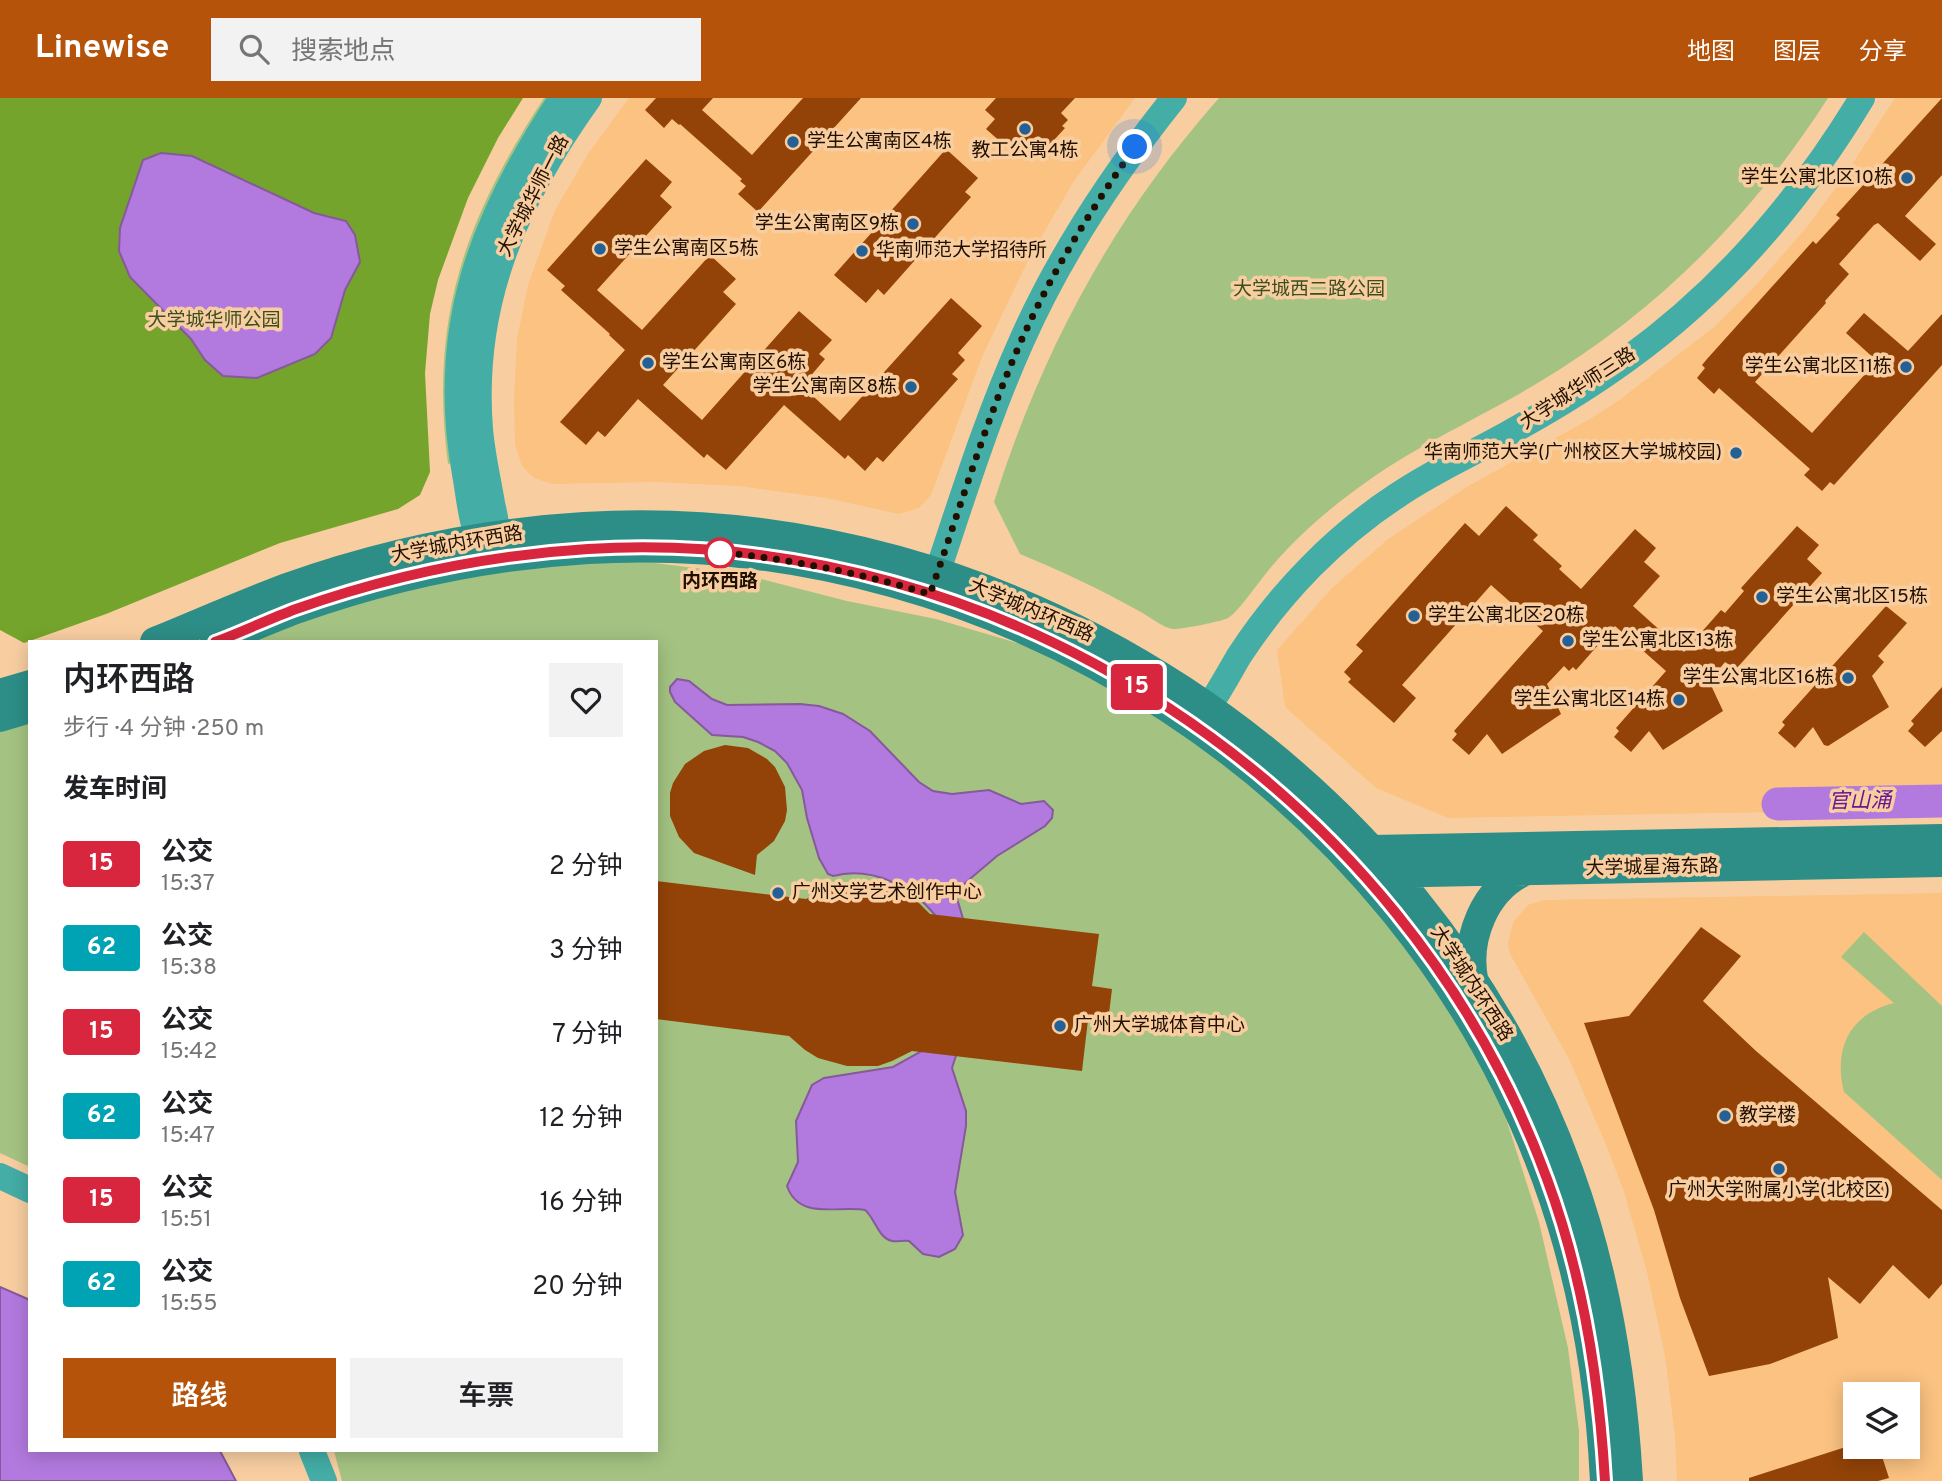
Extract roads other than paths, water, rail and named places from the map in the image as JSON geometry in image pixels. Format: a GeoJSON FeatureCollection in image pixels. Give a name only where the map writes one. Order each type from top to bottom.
{"type":"FeatureCollection","features":[{"type":"Feature","properties":{"kind":"main road","name":"大学城内环西路"},"geometry":{"type":"LineString","coordinates":[[160,640],[286,589],[410,551],[489,545],[589,526],[692,527],[791,537],[888,558],[979,611],[1059,645],[1152,696],[1197,725],[1265,778],[1327,834],[1375,865],[1445,942],[1475,984],[1529,1080],[1568,1170],[1583,1213],[1614,1343],[1625,1425],[1628,1481]]}},
{"type":"Feature","properties":{"kind":"main road","name":"大学城内环西路"},"geometry":{"type":"LineString","coordinates":[[220,640],[294,610],[362,587],[415,574],[489,545]]}},
{"type":"Feature","properties":{"kind":"main road","name":"大学城内环西路"},"geometry":{"type":"LineString","coordinates":[[934,583],[1027,605],[1140,662],[1209,706],[1279,761],[1343,818],[1462,1006],[1509,1090],[1543,1167],[1560,1219],[1591,1347],[1602,1427],[1605,1481]]}},
{"type":"Feature","properties":{"kind":"main road"},"geometry":{"type":"LineString","coordinates":[[0,683],[28,685]]}},
{"type":"Feature","properties":{"kind":"main road"},"geometry":{"type":"LineString","coordinates":[[0,695],[28,686]]}},
{"type":"Feature","properties":{"kind":"main road"},"geometry":{"type":"LineString","coordinates":[[0,717],[28,709]]}},
{"type":"Feature","properties":{"kind":"main road","name":"大学城星海东路"},"geometry":{"type":"LineString","coordinates":[[1375,865],[1942,839]]}},
{"type":"Feature","properties":{"kind":"main road","name":"大学城星海东路"},"geometry":{"type":"LineString","coordinates":[[1375,865],[1527,870],[1942,862]]}},
{"type":"Feature","properties":{"kind":"main road"},"geometry":{"type":"LineString","coordinates":[[1475,984],[1471,961],[1472,944],[1485,909],[1505,882],[1527,870]]}},
{"type":"Feature","properties":{"kind":"street","name":"大学城华师一路"},"geometry":{"type":"LineString","coordinates":[[489,545],[463,467],[457,412],[457,373],[462,320],[469,288],[493,222],[526,153],[562,98]]}},
{"type":"Feature","properties":{"kind":"street","name":"大学城华师一路"},"geometry":{"type":"LineString","coordinates":[[489,545],[479,374],[483,323],[490,293],[517,221],[545,164],[589,98]]}},
{"type":"Feature","properties":{"kind":"street"},"geometry":{"type":"LineString","coordinates":[[934,583],[998,399],[1023,338],[1056,271],[1089,215],[1135,147],[1174,98]]}},
{"type":"Feature","properties":{"kind":"street","name":"大学城华师三路"},"geometry":{"type":"LineString","coordinates":[[1209,706],[1240,655],[1276,606],[1318,559],[1360,523],[1397,495],[1508,434],[1593,383],[1634,354],[1699,301],[1733,268],[1796,195],[1862,98]]}},
{"type":"Feature","properties":{"kind":"street"},"geometry":{"type":"LineString","coordinates":[[0,1176],[28,1189]]}},
{"type":"Feature","properties":{"kind":"street"},"geometry":{"type":"LineString","coordinates":[[312,1452],[324,1481]]}},
{"type":"Feature","properties":{"kind":"waterway","name":"官山涌"},"geometry":{"type":"LineString","coordinates":[[1778,804],[1942,801]]}},
{"type":"Feature","properties":{"kind":"place","name":"教工公寓4栋"},"geometry":{"type":"Point","coordinates":[1025,129]}},
{"type":"Feature","properties":{"kind":"place","name":"学生公寓南区4栋"},"geometry":{"type":"Point","coordinates":[793,142]}},
{"type":"Feature","properties":{"kind":"place","name":"学生公寓北区10栋"},"geometry":{"type":"Point","coordinates":[1907,178]}},
{"type":"Feature","properties":{"kind":"place","name":"学生公寓南区9栋"},"geometry":{"type":"Point","coordinates":[913,224]}},
{"type":"Feature","properties":{"kind":"place","name":"学生公寓南区5栋"},"geometry":{"type":"Point","coordinates":[600,249]}},
{"type":"Feature","properties":{"kind":"place","name":"华南师范大学招待所"},"geometry":{"type":"Point","coordinates":[862,251]}},
{"type":"Feature","properties":{"kind":"place","name":"学生公寓南区6栋"},"geometry":{"type":"Point","coordinates":[648,363]}},
{"type":"Feature","properties":{"kind":"place","name":"学生公寓北区11栋"},"geometry":{"type":"Point","coordinates":[1906,367]}},
{"type":"Feature","properties":{"kind":"place","name":"学生公寓南区8栋"},"geometry":{"type":"Point","coordinates":[911,387]}},
{"type":"Feature","properties":{"kind":"place","name":"华南师范大学(广州校区大学城校园)"},"geometry":{"type":"Point","coordinates":[1736,453]}},
{"type":"Feature","properties":{"kind":"place","name":"内环西路"},"geometry":{"type":"Point","coordinates":[720,553]}},
{"type":"Feature","properties":{"kind":"place","name":"学生公寓北区15栋"},"geometry":{"type":"Point","coordinates":[1762,597]}},
{"type":"Feature","properties":{"kind":"place","name":"学生公寓北区20栋"},"geometry":{"type":"Point","coordinates":[1414,616]}},
{"type":"Feature","properties":{"kind":"place","name":"学生公寓北区13栋"},"geometry":{"type":"Point","coordinates":[1568,641]}},
{"type":"Feature","properties":{"kind":"place","name":"学生公寓北区16栋"},"geometry":{"type":"Point","coordinates":[1848,678]}},
{"type":"Feature","properties":{"kind":"place","name":"学生公寓北区14栋"},"geometry":{"type":"Point","coordinates":[1679,700]}},
{"type":"Feature","properties":{"kind":"place","name":"广州文学艺术创作中心"},"geometry":{"type":"Point","coordinates":[778,893]}},
{"type":"Feature","properties":{"kind":"place","name":"广州大学城体育中心"},"geometry":{"type":"Point","coordinates":[1060,1026]}},
{"type":"Feature","properties":{"kind":"place","name":"教学楼"},"geometry":{"type":"Point","coordinates":[1725,1116]}},
{"type":"Feature","properties":{"kind":"place","name":"广州大学附属小学(北校区)"},"geometry":{"type":"Point","coordinates":[1779,1169]}},
{"type":"Feature","properties":{"kind":"park label","name":"大学城西二路公园"},"geometry":{"type":"Point","coordinates":[1309,290]}},
{"type":"Feature","properties":{"kind":"park label","name":"大学城华师公园"},"geometry":{"type":"Point","coordinates":[214,321]}}]}
